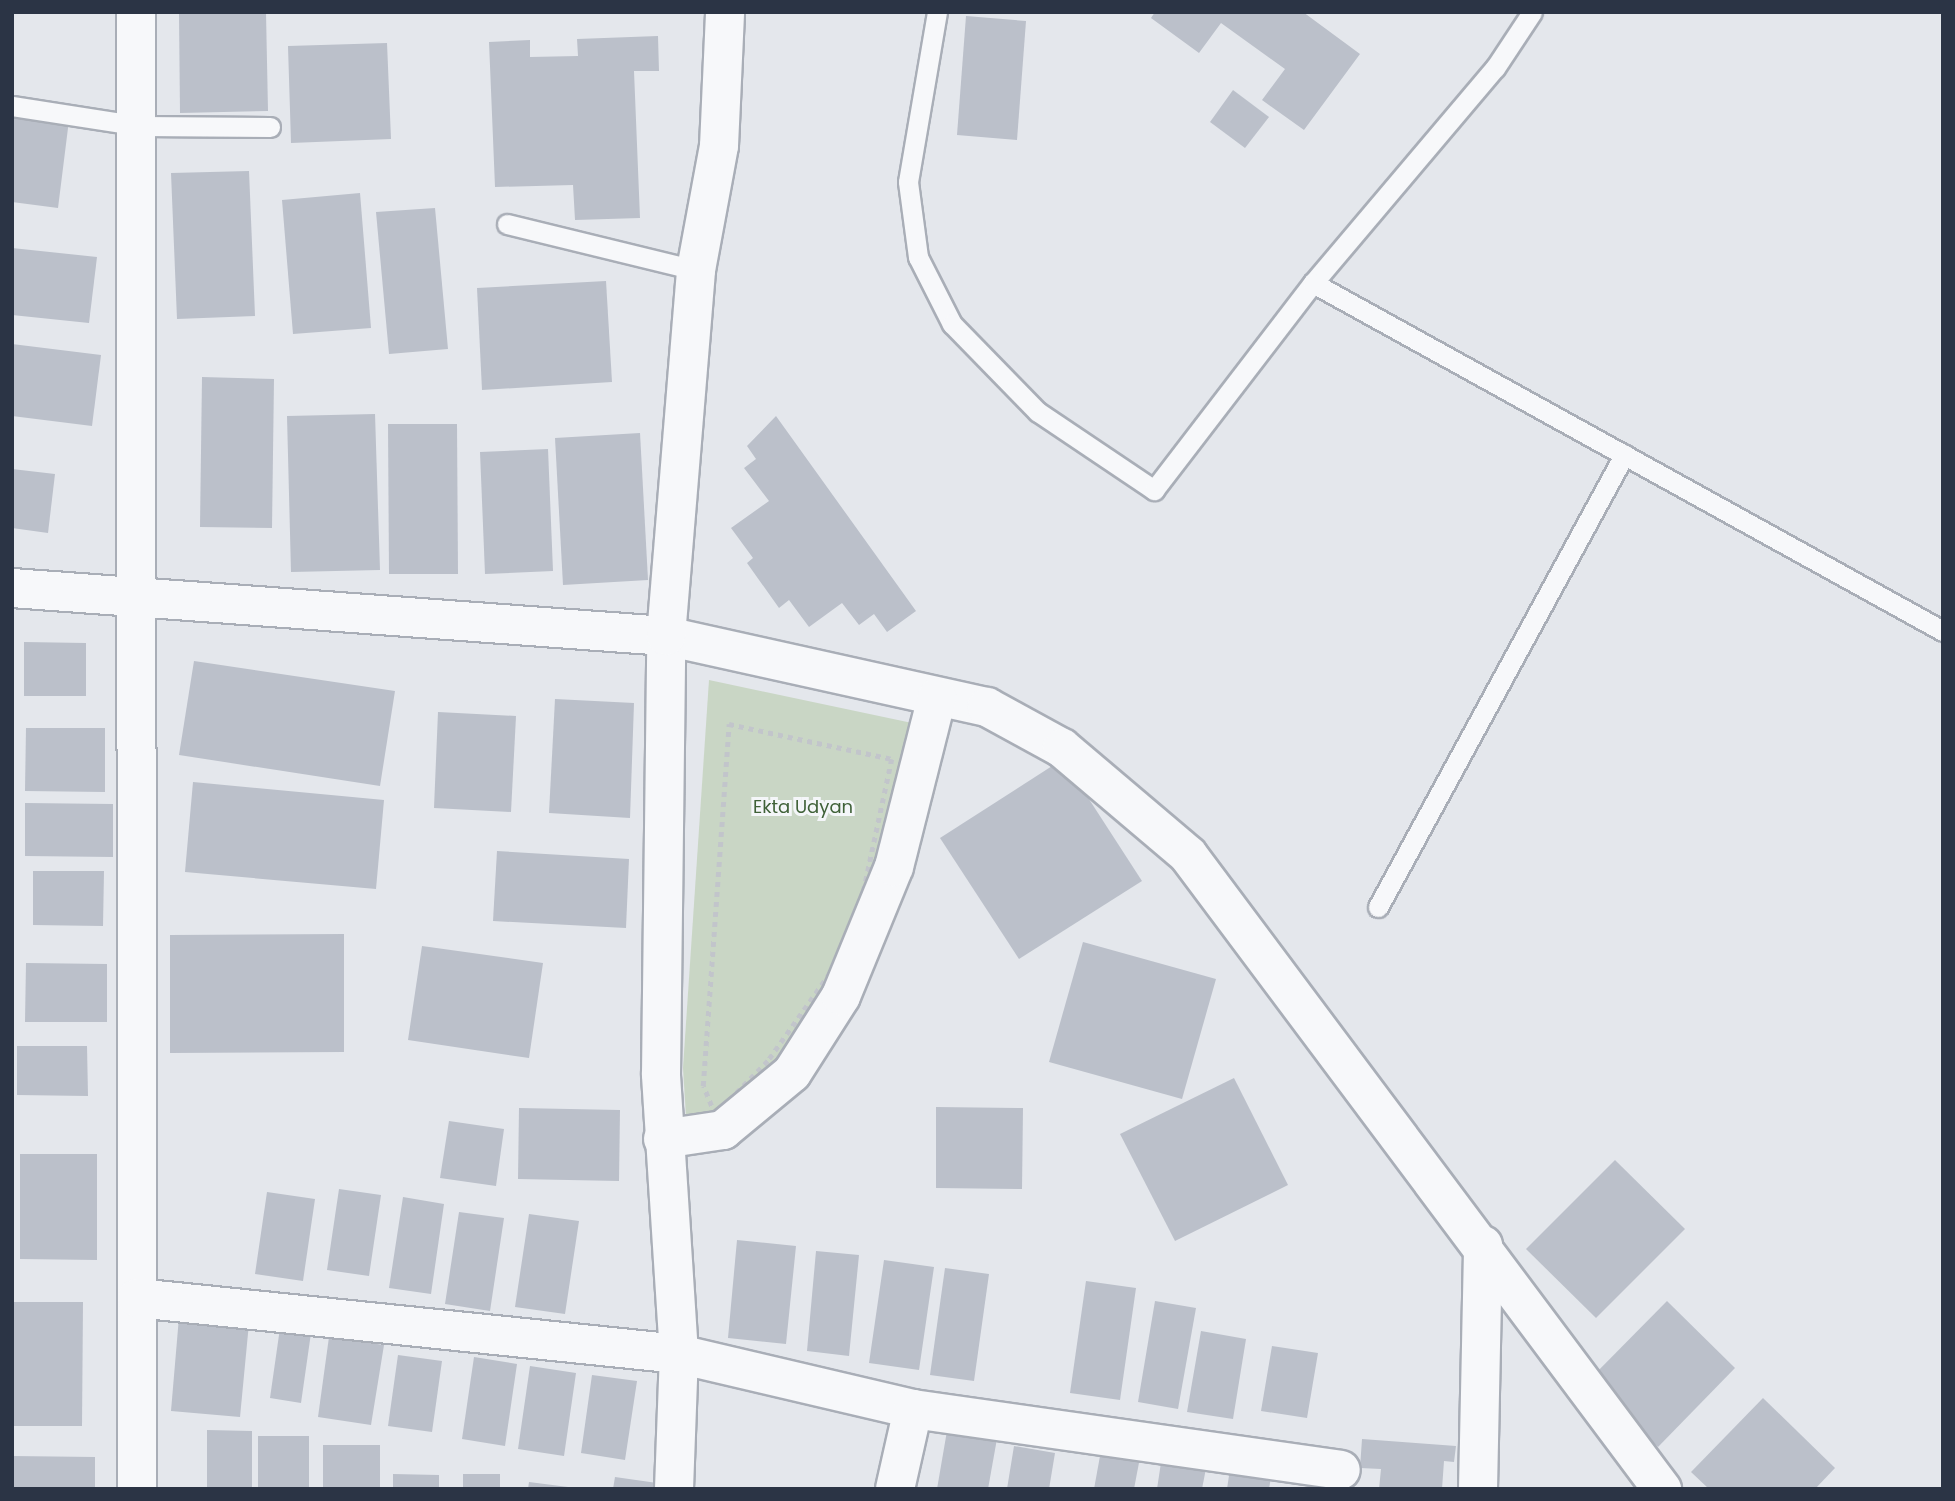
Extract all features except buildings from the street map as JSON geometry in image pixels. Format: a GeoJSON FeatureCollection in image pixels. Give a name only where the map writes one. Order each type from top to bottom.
{"type":"FeatureCollection","features":[{"type":"Feature","properties":{"kind":"street"},"geometry":{"type":"LineString","coordinates":[[136,12],[141,126],[134,598],[137,1489]]}},
{"type":"Feature","properties":{"kind":"street"},"geometry":{"type":"LineString","coordinates":[[674,1489],[679,1354],[663,1139],[666,636],[696,270],[719,146],[725,12]]}},
{"type":"Feature","properties":{"kind":"street"},"geometry":{"type":"LineString","coordinates":[[12,588],[666,636],[987,707],[1062,748],[1188,855],[1483,1245],[1662,1489]]}},
{"type":"Feature","properties":{"kind":"street"},"geometry":{"type":"LineString","coordinates":[[663,1139],[723,1130],[792,1073],[841,996],[894,867],[937,697]]}},
{"type":"Feature","properties":{"kind":"street"},"geometry":{"type":"LineString","coordinates":[[1478,1489],[1483,1245]]}},
{"type":"Feature","properties":{"kind":"street"},"geometry":{"type":"LineString","coordinates":[[136,1298],[679,1354],[913,1409],[1341,1470]]}},
{"type":"Feature","properties":{"kind":"street"},"geometry":{"type":"LineString","coordinates":[[895,1489],[913,1409]]}},
{"type":"Feature","properties":{"kind":"lane"},"geometry":{"type":"LineString","coordinates":[[937,12],[908,182],[918,257],[951,324],[1038,412],[1154,490],[1313,283],[1495,68],[1532,12]]}},
{"type":"Feature","properties":{"kind":"lane"},"geometry":{"type":"LineString","coordinates":[[12,106],[141,126],[271,127]]}},
{"type":"Feature","properties":{"kind":"lane"},"geometry":{"type":"LineString","coordinates":[[507,224],[696,270]]}},
{"type":"Feature","properties":{"kind":"lane"},"geometry":{"type":"LineString","coordinates":[[1313,283],[1943,631]]}},
{"type":"Feature","properties":{"kind":"lane"},"geometry":{"type":"LineString","coordinates":[[1378,907],[1624,455]]}},
{"type":"Feature","properties":{"kind":"path"},"geometry":{"type":"LineString","coordinates":[[729,724],[892,759],[864,890],[836,965],[768,1060],[715,1115],[703,1086],[729,724]]}},
{"type":"Feature","properties":{"kind":"green space","name":"Ekta Udyan"},"geometry":{"type":"Polygon","coordinates":[[[709,680],[931,727],[830,1016],[688,1148],[683,1068],[709,680]]]}}]}
